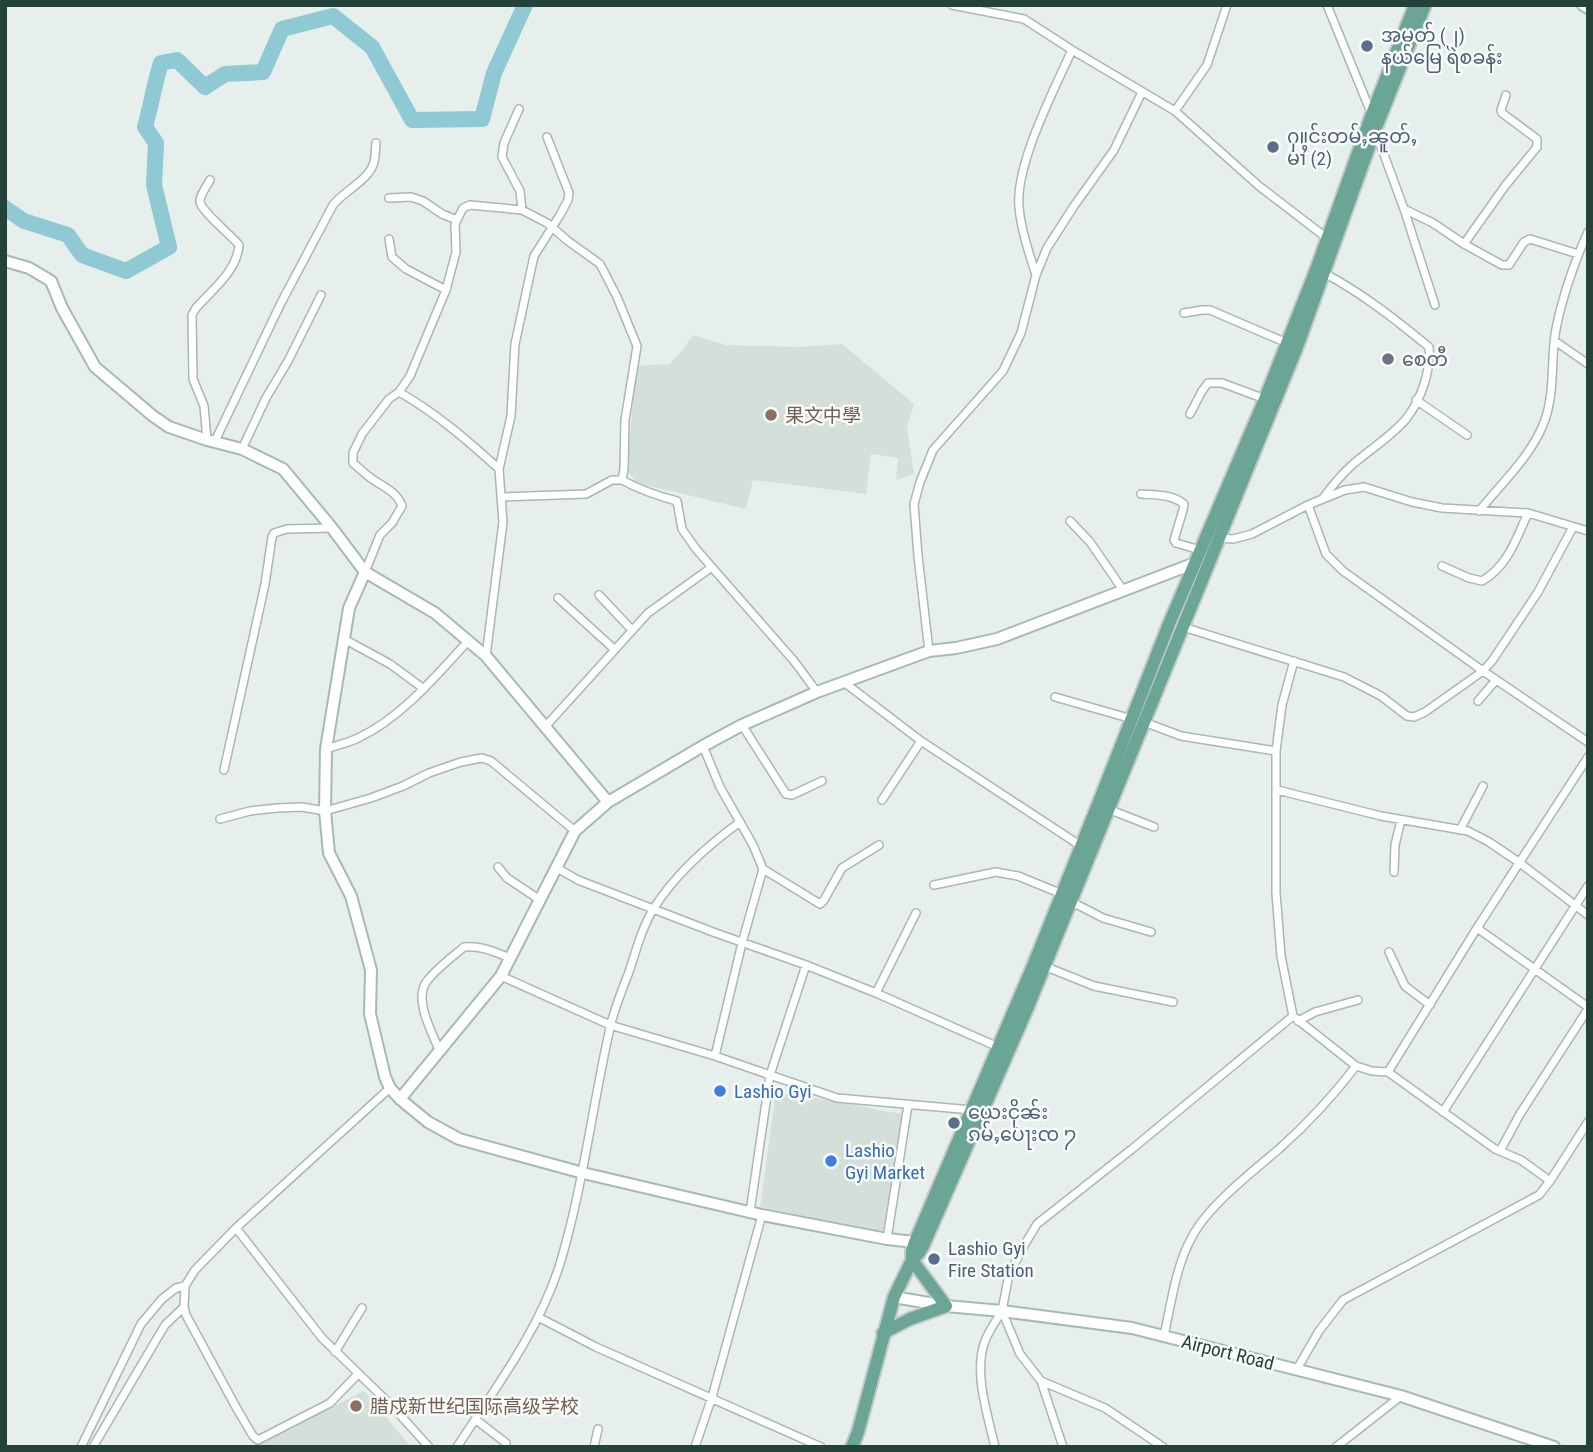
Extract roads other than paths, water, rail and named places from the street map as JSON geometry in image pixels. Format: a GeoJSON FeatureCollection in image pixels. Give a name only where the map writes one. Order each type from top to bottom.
{"type":"FeatureCollection","features":[{"type":"Feature","properties":{"kind":"main road"},"geometry":{"type":"LineString","coordinates":[[883,1333],[946,1306],[912,1260],[915,1242],[998,1047],[1108,809],[1169,624],[1265,399],[1415,5]]}},
{"type":"Feature","properties":{"kind":"main road"},"geometry":{"type":"LineString","coordinates":[[852,1447],[894,1297],[912,1260],[923,1246],[1044,966],[1081,846],[1182,627],[1297,347],[1424,5]]}},
{"type":"Feature","properties":{"kind":"street"},"geometry":{"type":"LineString","coordinates":[[952,5],[1024,19],[1175,111],[1259,186],[1328,239]]}},
{"type":"Feature","properties":{"kind":"street"},"geometry":{"type":"LineString","coordinates":[[1175,111],[1207,65],[1227,5]]}},
{"type":"Feature","properties":{"kind":"street"},"geometry":{"type":"LineString","coordinates":[[1327,5],[1372,114],[1383,156],[1404,209],[1435,305]]}},
{"type":"Feature","properties":{"kind":"street"},"geometry":{"type":"LineString","coordinates":[[1583,5],[1588,8]]}},
{"type":"Feature","properties":{"kind":"street"},"geometry":{"type":"LineString","coordinates":[[1036,275],[1018,205],[1020,178],[1072,50]]}},
{"type":"Feature","properties":{"kind":"street"},"geometry":{"type":"LineString","coordinates":[[929,651],[919,569],[915,504],[920,482],[933,450],[1003,371],[1021,332],[1036,275],[1047,248],[1114,150],[1142,92]]}},
{"type":"Feature","properties":{"kind":"street"},"geometry":{"type":"LineString","coordinates":[[1464,244],[1505,186],[1537,147],[1537,139],[1502,113],[1506,95]]}},
{"type":"Feature","properties":{"kind":"street"},"geometry":{"type":"LineString","coordinates":[[519,109],[504,143],[502,157],[520,191],[522,210]]}},
{"type":"Feature","properties":{"kind":"street"},"geometry":{"type":"LineString","coordinates":[[486,656],[503,522],[499,468],[511,416],[515,344],[534,256],[560,215],[569,193],[547,137]]}},
{"type":"Feature","properties":{"kind":"street"},"geometry":{"type":"LineString","coordinates":[[211,441],[333,205],[373,168],[376,143]]}},
{"type":"Feature","properties":{"kind":"street"},"geometry":{"type":"LineString","coordinates":[[210,180],[200,202],[206,212],[239,245],[233,267],[192,315],[193,379],[204,406],[211,441]]}},
{"type":"Feature","properties":{"kind":"street"},"geometry":{"type":"LineString","coordinates":[[389,198],[411,197],[457,220]]}},
{"type":"Feature","properties":{"kind":"street"},"geometry":{"type":"LineString","coordinates":[[622,480],[625,420],[637,346],[600,264],[552,226],[522,210],[470,205],[463,208],[457,220],[456,252],[446,290],[410,376],[399,392],[377,414],[353,453],[354,463],[400,498],[402,506],[392,523],[380,535],[349,608],[326,749],[325,811],[329,853],[351,896],[371,970],[370,1014],[385,1077],[400,1099],[428,1122],[459,1139],[583,1173],[762,1215],[887,1240],[915,1242]]}},
{"type":"Feature","properties":{"kind":"street"},"geometry":{"type":"LineString","coordinates":[[1404,209],[1506,266],[1524,242],[1530,239],[1578,254]]}},
{"type":"Feature","properties":{"kind":"street"},"geometry":{"type":"LineString","coordinates":[[1479,510],[1526,455],[1543,425],[1550,396],[1556,330],[1578,254],[1588,232]]}},
{"type":"Feature","properties":{"kind":"street"},"geometry":{"type":"LineString","coordinates":[[390,239],[392,257],[406,269],[446,290]]}},
{"type":"Feature","properties":{"kind":"street"},"geometry":{"type":"LineString","coordinates":[[5,261],[29,268],[51,281],[62,308],[95,367],[169,427],[242,449],[283,469],[365,572],[435,613],[486,656],[608,802]]}},
{"type":"Feature","properties":{"kind":"street"},"geometry":{"type":"LineString","coordinates":[[1323,499],[1338,479],[1406,419],[1427,377],[1430,359],[1429,347],[1399,322],[1324,273]]}},
{"type":"Feature","properties":{"kind":"street"},"geometry":{"type":"LineString","coordinates":[[242,449],[265,398],[288,361],[321,295]]}},
{"type":"Feature","properties":{"kind":"street"},"geometry":{"type":"LineString","coordinates":[[1184,313],[1210,310],[1287,343]]}},
{"type":"Feature","properties":{"kind":"street"},"geometry":{"type":"LineString","coordinates":[[1555,341],[1588,364]]}},
{"type":"Feature","properties":{"kind":"street"},"geometry":{"type":"LineString","coordinates":[[1190,414],[1208,383],[1222,383],[1265,399]]}},
{"type":"Feature","properties":{"kind":"street"},"geometry":{"type":"LineString","coordinates":[[399,392],[422,405],[459,433],[499,468]]}},
{"type":"Feature","properties":{"kind":"street"},"geometry":{"type":"LineString","coordinates":[[1416,401],[1467,435]]}},
{"type":"Feature","properties":{"kind":"street"},"geometry":{"type":"LineString","coordinates":[[502,498],[586,494],[612,480],[622,480],[677,501],[682,529],[817,692]]}},
{"type":"Feature","properties":{"kind":"street"},"geometry":{"type":"LineString","coordinates":[[1219,538],[1233,539],[1252,534],[1308,505],[1364,487],[1442,509],[1528,513],[1588,531]]}},
{"type":"Feature","properties":{"kind":"street"},"geometry":{"type":"LineString","coordinates":[[1141,494],[1175,498],[1184,504],[1174,540],[1197,556]]}},
{"type":"Feature","properties":{"kind":"street"},"geometry":{"type":"LineString","coordinates":[[1308,505],[1326,554],[1343,571],[1588,742]]}},
{"type":"Feature","properties":{"kind":"street"},"geometry":{"type":"LineString","coordinates":[[1442,566],[1482,581],[1495,574],[1509,554],[1528,513]]}},
{"type":"Feature","properties":{"kind":"street"},"geometry":{"type":"LineString","coordinates":[[1070,522],[1090,542],[1124,590]]}},
{"type":"Feature","properties":{"kind":"street"},"geometry":{"type":"LineString","coordinates":[[1182,627],[1344,677],[1381,696],[1408,716],[1414,717],[1483,671],[1492,661],[1538,592],[1573,527]]}},
{"type":"Feature","properties":{"kind":"street"},"geometry":{"type":"LineString","coordinates":[[224,770],[265,584],[272,537],[274,533],[287,529],[332,528]]}},
{"type":"Feature","properties":{"kind":"street"},"geometry":{"type":"LineString","coordinates":[[400,1099],[501,976],[575,831],[608,802],[742,725],[817,692],[929,651],[998,639],[1124,590],[1197,556]]}},
{"type":"Feature","properties":{"kind":"street"},"geometry":{"type":"LineString","coordinates":[[545,727],[648,613],[712,567]]}},
{"type":"Feature","properties":{"kind":"street"},"geometry":{"type":"LineString","coordinates":[[599,595],[632,630]]}},
{"type":"Feature","properties":{"kind":"street"},"geometry":{"type":"LineString","coordinates":[[558,598],[614,649]]}},
{"type":"Feature","properties":{"kind":"street"},"geometry":{"type":"LineString","coordinates":[[344,639],[390,664],[424,689]]}},
{"type":"Feature","properties":{"kind":"street"},"geometry":{"type":"LineString","coordinates":[[326,749],[357,739],[383,724],[424,689],[469,640]]}},
{"type":"Feature","properties":{"kind":"street"},"geometry":{"type":"LineString","coordinates":[[1294,661],[1282,705],[1276,751],[1276,893],[1281,956],[1295,1018],[1356,1066],[1388,1072],[1500,1151],[1521,1160],[1550,1181]]}},
{"type":"Feature","properties":{"kind":"street"},"geometry":{"type":"LineString","coordinates":[[1478,701],[1496,680]]}},
{"type":"Feature","properties":{"kind":"street"},"geometry":{"type":"LineString","coordinates":[[845,683],[920,741],[1081,846]]}},
{"type":"Feature","properties":{"kind":"street"},"geometry":{"type":"LineString","coordinates":[[1055,697],[1181,736],[1276,751]]}},
{"type":"Feature","properties":{"kind":"street"},"geometry":{"type":"LineString","coordinates":[[742,725],[786,793],[792,795],[822,781]]}},
{"type":"Feature","properties":{"kind":"street"},"geometry":{"type":"LineString","coordinates":[[882,800],[920,741]]}},
{"type":"Feature","properties":{"kind":"street"},"geometry":{"type":"LineString","coordinates":[[703,746],[720,787],[753,845],[763,869],[820,904],[842,868],[878,845]]}},
{"type":"Feature","properties":{"kind":"street"},"geometry":{"type":"LineString","coordinates":[[1388,1072],[1588,757]]}},
{"type":"Feature","properties":{"kind":"street"},"geometry":{"type":"LineString","coordinates":[[220,819],[276,808],[302,807],[325,811],[371,798],[461,762],[482,758],[491,761],[575,831]]}},
{"type":"Feature","properties":{"kind":"street"},"geometry":{"type":"LineString","coordinates":[[1460,830],[1483,786]]}},
{"type":"Feature","properties":{"kind":"street"},"geometry":{"type":"LineString","coordinates":[[1277,790],[1381,816],[1468,831],[1520,863],[1588,915]]}},
{"type":"Feature","properties":{"kind":"street"},"geometry":{"type":"LineString","coordinates":[[1108,809],[1154,827]]}},
{"type":"Feature","properties":{"kind":"street"},"geometry":{"type":"LineString","coordinates":[[1394,872],[1395,845],[1401,820]]}},
{"type":"Feature","properties":{"kind":"street"},"geometry":{"type":"LineString","coordinates":[[457,1447],[538,1317],[558,1268],[583,1173],[610,1025],[640,938],[653,909],[677,876],[711,843],[740,822]]}},
{"type":"Feature","properties":{"kind":"street"},"geometry":{"type":"LineString","coordinates":[[498,867],[507,878],[540,900]]}},
{"type":"Feature","properties":{"kind":"street"},"geometry":{"type":"LineString","coordinates":[[557,868],[578,880],[876,993],[998,1047]]}},
{"type":"Feature","properties":{"kind":"street"},"geometry":{"type":"LineString","coordinates":[[715,1056],[763,869]]}},
{"type":"Feature","properties":{"kind":"street"},"geometry":{"type":"LineString","coordinates":[[933,884],[996,872],[1018,876],[1103,918],[1151,932]]}},
{"type":"Feature","properties":{"kind":"street"},"geometry":{"type":"LineString","coordinates":[[1443,1112],[1588,886]]}},
{"type":"Feature","properties":{"kind":"street"},"geometry":{"type":"LineString","coordinates":[[876,993],[916,913]]}},
{"type":"Feature","properties":{"kind":"street"},"geometry":{"type":"LineString","coordinates":[[1477,928],[1588,1008],[1520,1114],[1500,1151]]}},
{"type":"Feature","properties":{"kind":"street"},"geometry":{"type":"LineString","coordinates":[[439,1050],[425,1018],[422,990],[426,981],[464,947],[489,950],[510,958]]}},
{"type":"Feature","properties":{"kind":"street"},"geometry":{"type":"LineString","coordinates":[[1389,952],[1405,986],[1430,1004]]}},
{"type":"Feature","properties":{"kind":"street"},"geometry":{"type":"LineString","coordinates":[[750,1212],[770,1075],[806,965]]}},
{"type":"Feature","properties":{"kind":"street"},"geometry":{"type":"LineString","coordinates":[[1044,966],[1094,986],[1173,1002]]}},
{"type":"Feature","properties":{"kind":"street"},"geometry":{"type":"LineString","coordinates":[[501,976],[610,1025],[715,1056],[837,1098],[971,1110]]}},
{"type":"Feature","properties":{"kind":"street"},"geometry":{"type":"LineString","coordinates":[[995,1447],[980,1373],[984,1345],[1002,1311],[1009,1274],[1037,1224],[1295,1018],[1358,1000]]}},
{"type":"Feature","properties":{"kind":"street"},"geometry":{"type":"LineString","coordinates":[[1164,1336],[1181,1261],[1192,1236],[1210,1212],[1303,1126],[1356,1066]]}},
{"type":"Feature","properties":{"kind":"street"},"geometry":{"type":"LineString","coordinates":[[358,1374],[330,1404],[258,1440],[237,1409],[187,1315],[184,1307],[185,1286],[195,1270],[236,1228],[390,1088]]}},
{"type":"Feature","properties":{"kind":"street"},"geometry":{"type":"LineString","coordinates":[[887,1240],[908,1105]]}},
{"type":"Feature","properties":{"kind":"street"},"geometry":{"type":"LineString","coordinates":[[1297,1369],[1318,1331],[1343,1300],[1539,1195],[1588,1122]]}},
{"type":"Feature","properties":{"kind":"street"},"geometry":{"type":"LineString","coordinates":[[695,1447],[712,1397],[762,1215]]}},
{"type":"Feature","properties":{"kind":"street"},"geometry":{"type":"LineString","coordinates":[[236,1228],[321,1338],[392,1406],[429,1447]]}},
{"type":"Feature","properties":{"kind":"street"},"geometry":{"type":"LineString","coordinates":[[81,1447],[141,1324],[162,1299],[176,1288],[185,1286]]}},
{"type":"Feature","properties":{"kind":"street","name":"Airport Road"},"geometry":{"type":"LineString","coordinates":[[894,1297],[946,1306],[1132,1328],[1401,1396],[1554,1447]]}},
{"type":"Feature","properties":{"kind":"street"},"geometry":{"type":"LineString","coordinates":[[93,1447],[165,1325],[184,1307]]}},
{"type":"Feature","properties":{"kind":"street"},"geometry":{"type":"LineString","coordinates":[[335,1352],[362,1308]]}},
{"type":"Feature","properties":{"kind":"street"},"geometry":{"type":"LineString","coordinates":[[1002,1311],[1020,1354],[1041,1381],[1063,1447]]}},
{"type":"Feature","properties":{"kind":"street"},"geometry":{"type":"LineString","coordinates":[[538,1317],[596,1347],[821,1447]]}},
{"type":"Feature","properties":{"kind":"street"},"geometry":{"type":"LineString","coordinates":[[1041,1381],[1105,1408],[1163,1447]]}},
{"type":"Feature","properties":{"kind":"street"},"geometry":{"type":"LineString","coordinates":[[1336,1447],[1401,1396]]}},
{"type":"Feature","properties":{"kind":"street"},"geometry":{"type":"LineString","coordinates":[[475,1419],[506,1443]]}},
{"type":"Feature","properties":{"kind":"street"},"geometry":{"type":"LineString","coordinates":[[594,1447],[598,1430]]}},
{"type":"Feature","properties":{"kind":"waterway"},"geometry":{"type":"LineString","coordinates":[[5,208],[24,221],[68,235],[82,255],[126,271],[169,247],[154,185],[156,143],[145,127],[161,63],[177,60],[205,87],[225,74],[263,72],[282,29],[333,16],[372,47],[412,120],[482,119],[494,73],[525,5]]}},
{"type":"Feature","properties":{"kind":"place","name":"အမှတ် (၂) နယ်မြေ ရဲစခန်း"},"geometry":{"type":"Point","coordinates":[1367,46]}},
{"type":"Feature","properties":{"kind":"place","name":"ႁူင်းတမ်ႇၼူတ်ႇ မၢႆ (2)"},"geometry":{"type":"Point","coordinates":[1273,147]}},
{"type":"Feature","properties":{"kind":"place","name":"စေတီ"},"geometry":{"type":"Point","coordinates":[1388,359]}},
{"type":"Feature","properties":{"kind":"place","name":"果文中學"},"geometry":{"type":"Point","coordinates":[771,415]}},
{"type":"Feature","properties":{"kind":"place","name":"Lashio Gyi"},"geometry":{"type":"Point","coordinates":[720,1091]}},
{"type":"Feature","properties":{"kind":"place","name":"ယေးငိုၼ်း ၵမ်ႇပေႃးၸ ႒"},"geometry":{"type":"Point","coordinates":[954,1123]}},
{"type":"Feature","properties":{"kind":"place","name":"Lashio Gyi Market"},"geometry":{"type":"Point","coordinates":[831,1161]}},
{"type":"Feature","properties":{"kind":"place","name":"Lashio Gyi Fire Station"},"geometry":{"type":"Point","coordinates":[934,1259]}},
{"type":"Feature","properties":{"kind":"place","name":"腊戍新世纪国际高级学校"},"geometry":{"type":"Point","coordinates":[356,1406]}}]}
